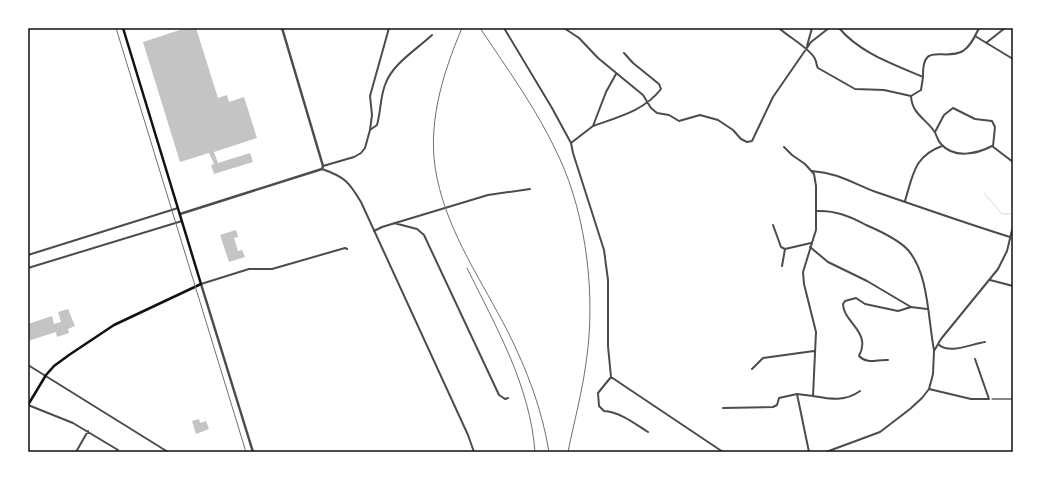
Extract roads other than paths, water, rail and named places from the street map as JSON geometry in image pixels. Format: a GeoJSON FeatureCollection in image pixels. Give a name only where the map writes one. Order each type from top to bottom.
{"type":"FeatureCollection","features":[{"type":"Feature","properties":{"kind":"main road"},"geometry":{"type":"LineString","coordinates":[[28,405],[46,375],[54,366],[114,325],[201,284],[123,28]]}},
{"type":"Feature","properties":{"kind":"street"},"geometry":{"type":"LineString","coordinates":[[282,28],[323,167],[349,183],[361,202],[468,435],[474,452]]}},
{"type":"Feature","properties":{"kind":"street"},"geometry":{"type":"LineString","coordinates":[[180,214],[354,157],[361,153],[365,148],[370,130],[372,115],[370,96],[389,28]]}},
{"type":"Feature","properties":{"kind":"street"},"geometry":{"type":"LineString","coordinates":[[504,28],[552,108],[571,143],[572,153],[604,250],[608,280],[608,346],[611,377],[598,393],[599,406],[604,411],[612,412],[625,418],[648,432]]}},
{"type":"Feature","properties":{"kind":"street"},"geometry":{"type":"LineString","coordinates":[[564,28],[579,38],[598,58],[642,95],[647,103],[657,113],[669,115],[679,121],[700,116],[722,121],[741,139],[747,142],[752,141],[773,97],[811,42],[830,28]]}},
{"type":"Feature","properties":{"kind":"street"},"geometry":{"type":"LineString","coordinates":[[779,28],[796,39],[815,58],[818,68],[846,82],[851,87],[884,90],[911,96],[921,90],[923,62],[926,58],[934,54],[960,53],[968,46],[979,28]]}},
{"type":"Feature","properties":{"kind":"street"},"geometry":{"type":"LineString","coordinates":[[806,50],[812,28]]}},
{"type":"Feature","properties":{"kind":"street"},"geometry":{"type":"LineString","coordinates":[[839,28],[845,35],[867,51],[923,77]]}},
{"type":"Feature","properties":{"kind":"street"},"geometry":{"type":"LineString","coordinates":[[986,43],[990,38],[1005,28]]}},
{"type":"Feature","properties":{"kind":"street"},"geometry":{"type":"LineString","coordinates":[[370,130],[377,124],[384,85],[391,72],[432,35]]}},
{"type":"Feature","properties":{"kind":"street"},"geometry":{"type":"LineString","coordinates":[[975,36],[1013,59]]}},
{"type":"Feature","properties":{"kind":"street"},"geometry":{"type":"LineString","coordinates":[[571,143],[593,126],[629,113],[654,98],[661,86],[633,63],[624,53]]}},
{"type":"Feature","properties":{"kind":"street"},"geometry":{"type":"LineString","coordinates":[[593,126],[606,92],[616,73]]}},
{"type":"Feature","properties":{"kind":"street"},"geometry":{"type":"LineString","coordinates":[[911,96],[911,103],[915,112],[935,132],[936,138],[942,146],[953,151],[967,154],[975,153],[992,146]]}},
{"type":"Feature","properties":{"kind":"street"},"geometry":{"type":"LineString","coordinates":[[935,132],[944,115],[953,108],[975,118],[992,121],[994,123],[995,136],[992,146]]}},
{"type":"Feature","properties":{"kind":"street"},"geometry":{"type":"LineString","coordinates":[[905,201],[916,167],[920,160],[932,150],[942,146]]}},
{"type":"Feature","properties":{"kind":"street"},"geometry":{"type":"LineString","coordinates":[[992,146],[1013,162]]}},
{"type":"Feature","properties":{"kind":"street"},"geometry":{"type":"LineString","coordinates":[[784,147],[805,164],[814,174],[816,186],[816,230],[803,272],[804,284],[816,332],[813,396]]}},
{"type":"Feature","properties":{"kind":"street"},"geometry":{"type":"LineString","coordinates":[[811,171],[834,174],[875,191],[1010,237]]}},
{"type":"Feature","properties":{"kind":"street"},"geometry":{"type":"LineString","coordinates":[[374,231],[394,223],[488,195],[530,189]]}},
{"type":"Feature","properties":{"kind":"street"},"geometry":{"type":"LineString","coordinates":[[28,255],[178,208]]}},
{"type":"Feature","properties":{"kind":"street"},"geometry":{"type":"LineString","coordinates":[[816,211],[839,214],[859,221],[892,238],[907,249],[920,271],[934,351],[933,374],[929,389],[910,409],[880,432],[826,452]]}},
{"type":"Feature","properties":{"kind":"street"},"geometry":{"type":"LineString","coordinates":[[28,268],[182,221]]}},
{"type":"Feature","properties":{"kind":"street"},"geometry":{"type":"LineString","coordinates":[[394,223],[418,229],[424,235],[499,395],[505,399],[508,398]]}},
{"type":"Feature","properties":{"kind":"street"},"geometry":{"type":"LineString","coordinates":[[773,225],[781,247],[785,249],[811,244]]}},
{"type":"Feature","properties":{"kind":"street"},"geometry":{"type":"LineString","coordinates":[[934,351],[990,280],[1004,259],[1013,226]]}},
{"type":"Feature","properties":{"kind":"street"},"geometry":{"type":"LineString","coordinates":[[810,247],[828,262],[867,281],[911,306],[927,309]]}},
{"type":"Feature","properties":{"kind":"street"},"geometry":{"type":"LineString","coordinates":[[253,452],[201,284],[249,269],[272,270],[347,249]]}},
{"type":"Feature","properties":{"kind":"street"},"geometry":{"type":"LineString","coordinates":[[782,266],[785,249]]}},
{"type":"Feature","properties":{"kind":"street"},"geometry":{"type":"LineString","coordinates":[[990,280],[1013,286]]}},
{"type":"Feature","properties":{"kind":"street"},"geometry":{"type":"LineString","coordinates":[[888,360],[871,362],[860,358],[859,356],[862,345],[859,331],[844,312],[843,304],[845,301],[856,298],[865,304],[898,311],[911,306]]}},
{"type":"Feature","properties":{"kind":"street"},"geometry":{"type":"LineString","coordinates":[[938,344],[942,348],[951,349],[985,342]]}},
{"type":"Feature","properties":{"kind":"street"},"geometry":{"type":"LineString","coordinates":[[752,369],[759,360],[763,358],[814,351]]}},
{"type":"Feature","properties":{"kind":"street"},"geometry":{"type":"LineString","coordinates":[[929,389],[971,399],[980,400],[990,398],[975,360]]}},
{"type":"Feature","properties":{"kind":"street"},"geometry":{"type":"LineString","coordinates":[[28,365],[168,452]]}},
{"type":"Feature","properties":{"kind":"street"},"geometry":{"type":"LineString","coordinates":[[611,377],[723,452]]}},
{"type":"Feature","properties":{"kind":"street"},"geometry":{"type":"LineString","coordinates":[[723,408],[773,407],[777,405],[780,398],[797,394],[830,399],[844,399],[853,397],[860,391]]}},
{"type":"Feature","properties":{"kind":"street"},"geometry":{"type":"LineString","coordinates":[[797,394],[809,452]]}},
{"type":"Feature","properties":{"kind":"street"},"geometry":{"type":"LineString","coordinates":[[28,405],[88,431],[118,450],[117,452]]}},
{"type":"Feature","properties":{"kind":"street"},"geometry":{"type":"LineString","coordinates":[[76,452],[88,431]]}},
{"type":"Feature","properties":{"kind":"waterway"},"geometry":{"type":"LineString","coordinates":[[984,193],[1002,214],[1013,214]]}},
{"type":"Feature","properties":{"kind":"tram line"},"geometry":{"type":"LineString","coordinates":[[116,28],[246,452]]}},
{"type":"Feature","properties":{"kind":"railway"},"geometry":{"type":"LineString","coordinates":[[462,28],[448,64],[438,102],[433,140],[437,178],[442,199],[458,238],[508,332],[527,375],[538,405],[549,452]]}},
{"type":"Feature","properties":{"kind":"railway"},"geometry":{"type":"LineString","coordinates":[[480,28],[522,91],[551,140],[569,180],[582,231],[587,258],[589,285],[589,338],[582,385],[568,452]]}},
{"type":"Feature","properties":{"kind":"railway"},"geometry":{"type":"LineString","coordinates":[[467,268],[500,334],[519,380],[532,427],[535,452]]}}]}
